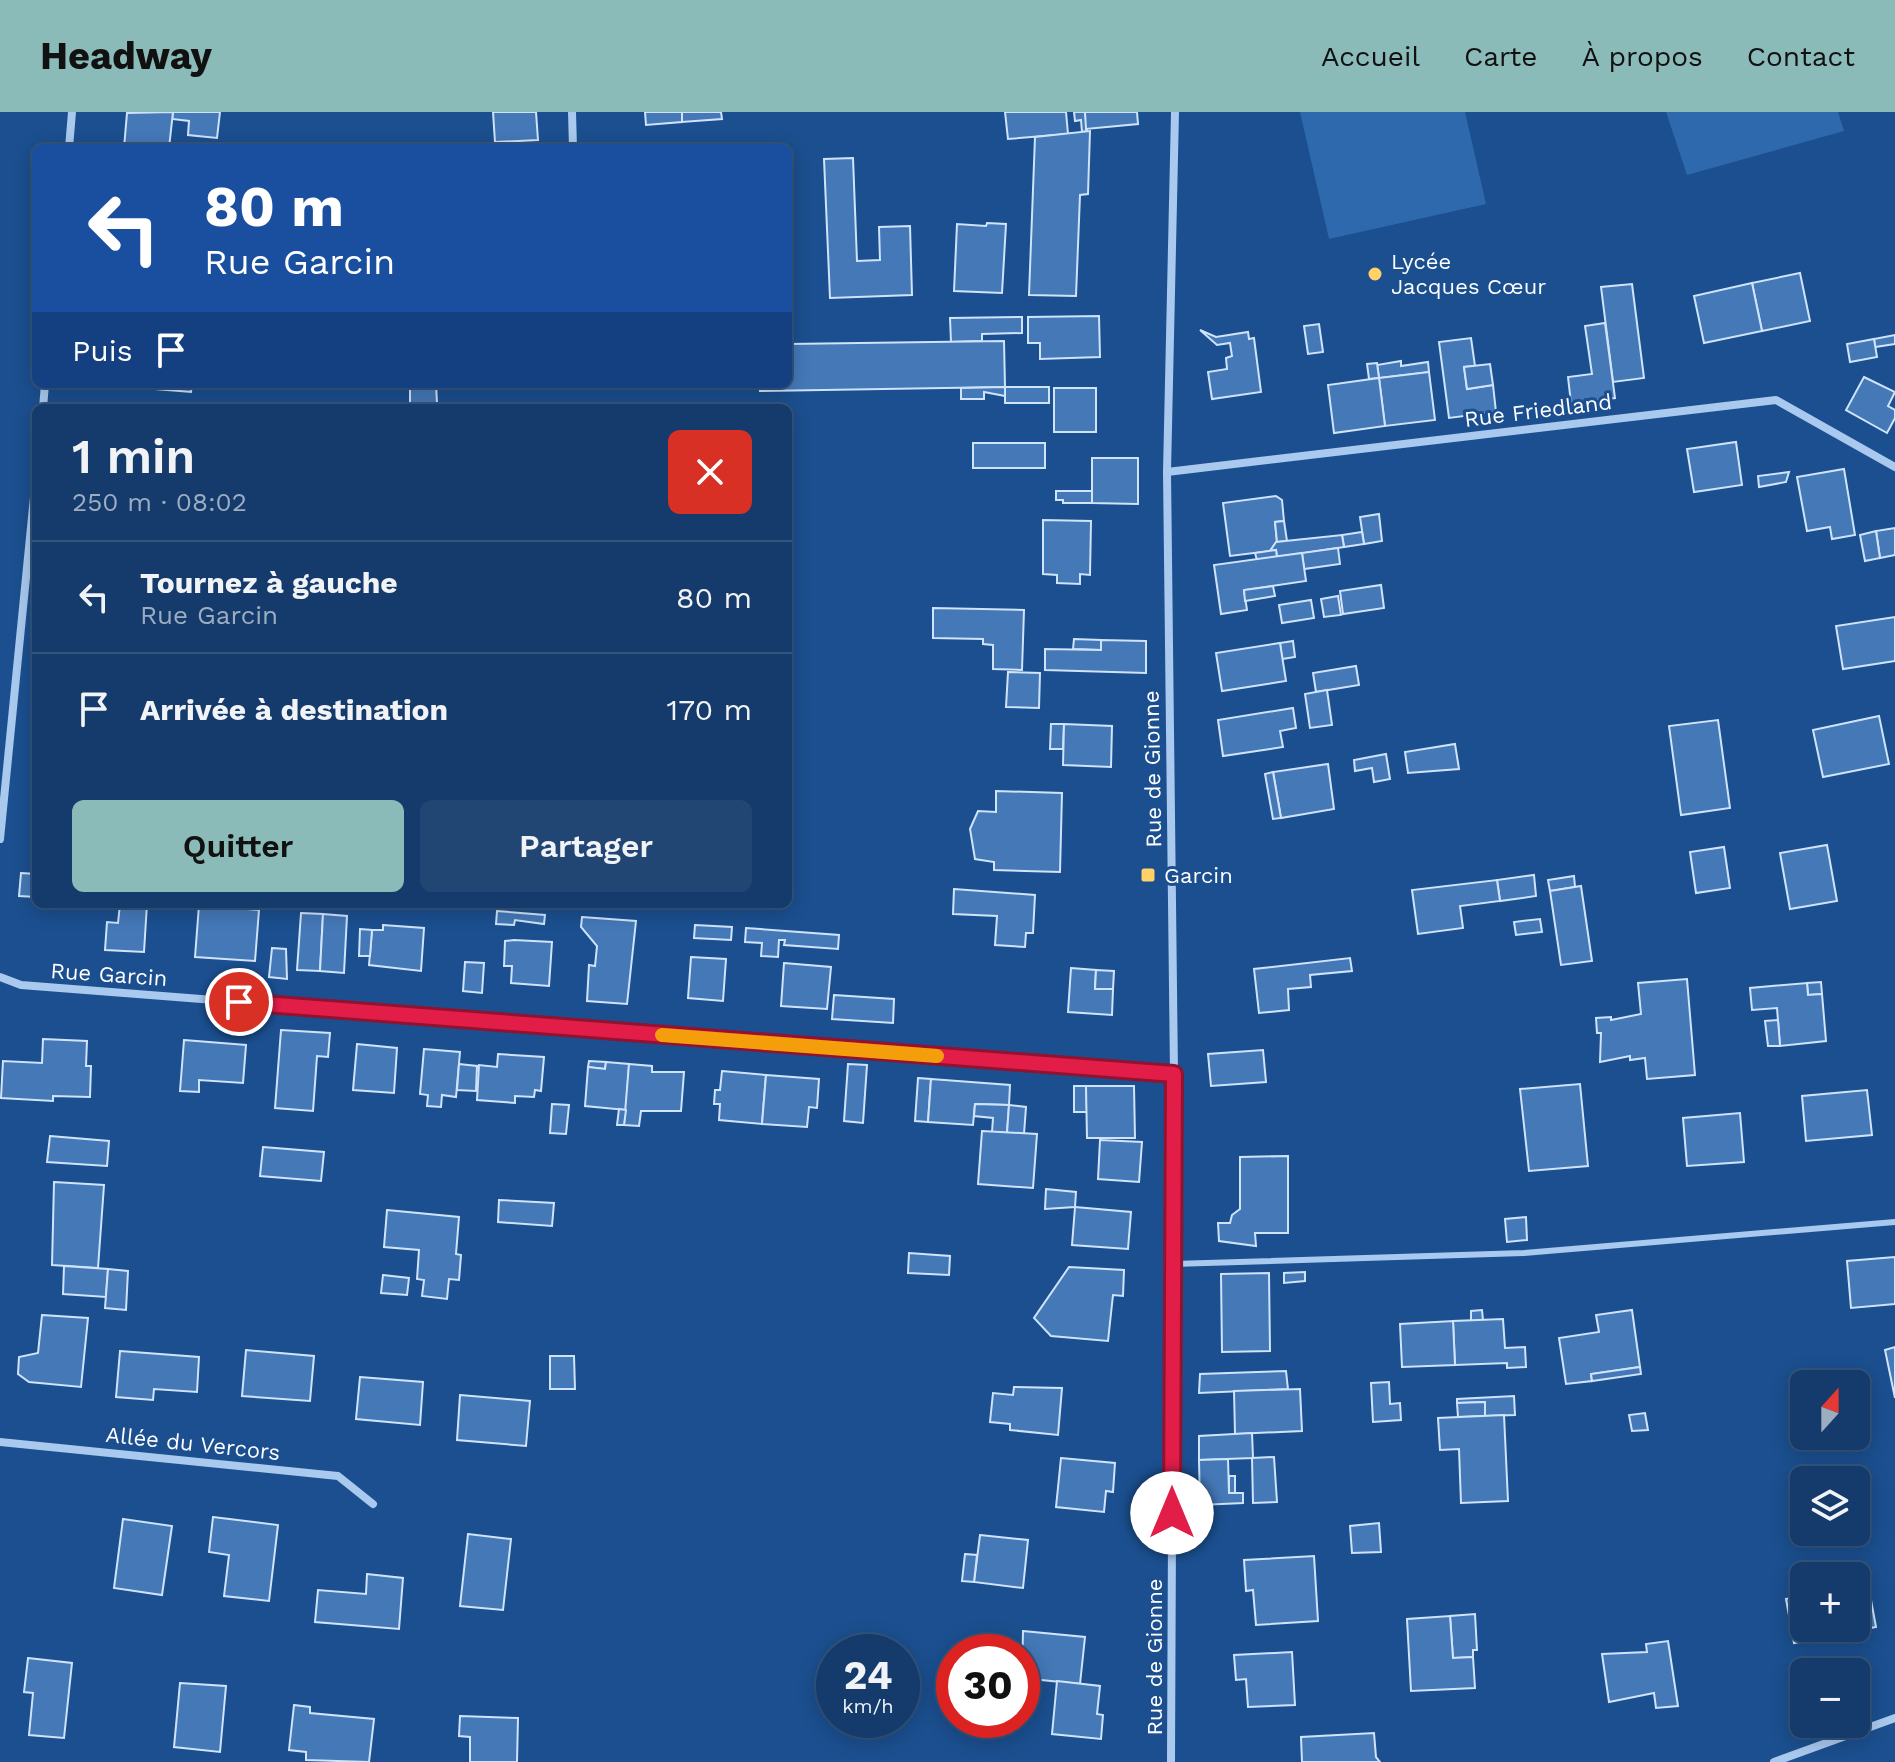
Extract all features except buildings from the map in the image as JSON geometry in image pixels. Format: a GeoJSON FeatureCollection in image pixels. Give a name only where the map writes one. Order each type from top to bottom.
{"type":"FeatureCollection","features":[{"type":"Feature","properties":{"kind":"street"},"geometry":{"type":"LineString","coordinates":[[69,144],[72,112]]}},
{"type":"Feature","properties":{"kind":"street"},"geometry":{"type":"LineString","coordinates":[[572,112],[573,144]]}},
{"type":"Feature","properties":{"kind":"street","name":"Rue de Gionne"},"geometry":{"type":"LineString","coordinates":[[1171,1762],[1174,1074],[1167,472],[1175,112]]}},
{"type":"Feature","properties":{"kind":"street","name":"Rue Friedland"},"geometry":{"type":"LineString","coordinates":[[1167,472],[1776,400],[1895,467]]}},
{"type":"Feature","properties":{"kind":"street"},"geometry":{"type":"LineString","coordinates":[[0,839],[32,517]]}},
{"type":"Feature","properties":{"kind":"street","name":"Rue Garcin"},"geometry":{"type":"LineString","coordinates":[[0,977],[21,985],[1174,1074]]}},
{"type":"Feature","properties":{"kind":"street","name":"Allée du Vercors"},"geometry":{"type":"LineString","coordinates":[[0,1442],[338,1476],[373,1504]]}},
{"type":"Feature","properties":{"kind":"street"},"geometry":{"type":"LineString","coordinates":[[1774,1762],[1895,1718]]}},
{"type":"Feature","properties":{"kind":"lane"},"geometry":{"type":"LineString","coordinates":[[1173,1264],[1524,1253],[1895,1222]]}},
{"type":"Feature","properties":{"kind":"shaded area"},"geometry":{"type":"Polygon","coordinates":[[[1300,112],[1465,112],[1486,204],[1329,239],[1300,112]]]}},
{"type":"Feature","properties":{"kind":"shaded area"},"geometry":{"type":"Polygon","coordinates":[[[1666,112],[1838,112],[1844,131],[1687,175],[1666,112]]]}},
{"type":"Feature","properties":{"kind":"slow traffic"},"geometry":{"type":"LineString","coordinates":[[662,1035],[937,1056]]}},
{"type":"Feature","properties":{"kind":"place","name":"Lycée Jacques Cœur"},"geometry":{"type":"Point","coordinates":[1375,274]}},
{"type":"Feature","properties":{"kind":"place","name":"Garcin"},"geometry":{"type":"Point","coordinates":[1148,875]}},
{"type":"Feature","properties":{"kind":"route"},"geometry":{"type":"LineString","coordinates":[[239,1002],[1174,1074],[1172,1513]]}}]}
